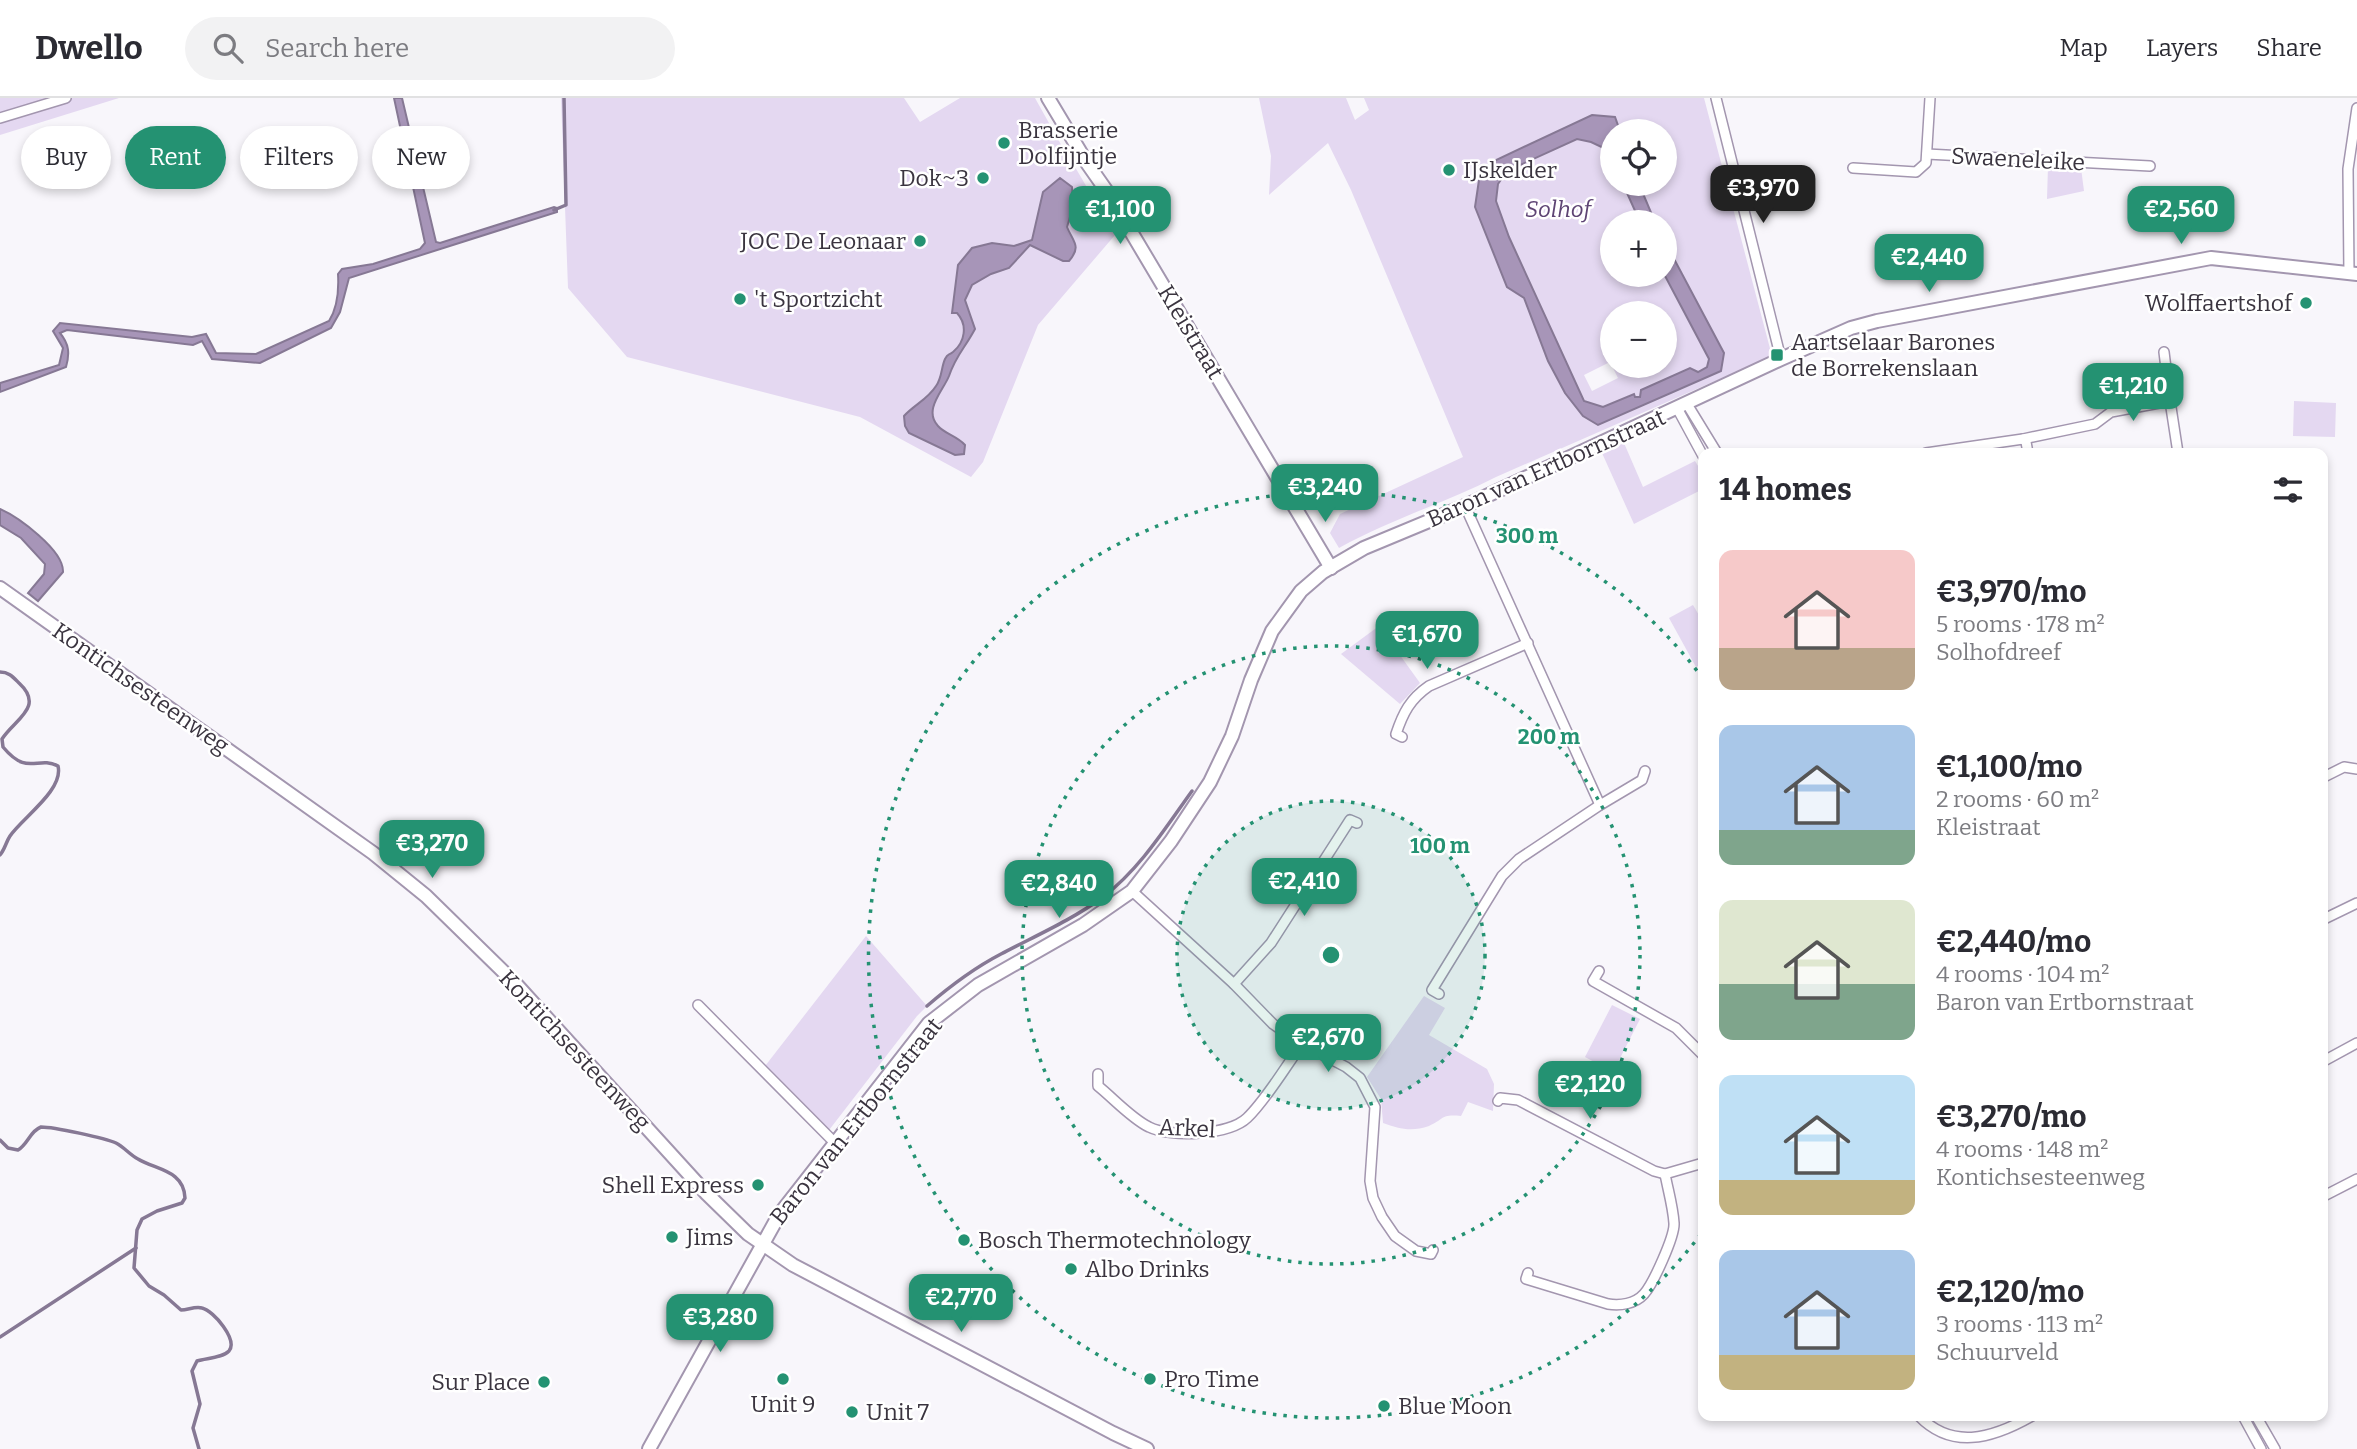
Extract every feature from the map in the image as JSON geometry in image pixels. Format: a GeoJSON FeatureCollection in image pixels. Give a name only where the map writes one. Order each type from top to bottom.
{"type":"FeatureCollection","features":[{"type":"Feature","properties":{"kind":"street"},"geometry":{"type":"LineString","coordinates":[[0,118],[66,98]]}},
{"type":"Feature","properties":{"kind":"street","name":"Kleistraat"},"geometry":{"type":"LineString","coordinates":[[1048,98],[1087,163],[1099,177],[1331,568]]}},
{"type":"Feature","properties":{"kind":"street"},"geometry":{"type":"LineString","coordinates":[[1716,98],[1781,359]]}},
{"type":"Feature","properties":{"kind":"street","name":"Swaeneleike"},"geometry":{"type":"LineString","coordinates":[[1853,168],[1916,172],[1926,163],[1930,98]]}},
{"type":"Feature","properties":{"kind":"street"},"geometry":{"type":"LineString","coordinates":[[2353,274],[2348,176],[2357,108]]}},
{"type":"Feature","properties":{"kind":"street","name":"Swaeneleike"},"geometry":{"type":"LineString","coordinates":[[1927,154],[2150,166]]}},
{"type":"Feature","properties":{"kind":"street","name":"Baron van Ertbornstraat"},"geometry":{"type":"LineString","coordinates":[[649,1449],[779,1215],[929,1023],[978,985],[1083,925],[1132,891],[1171,841],[1210,782],[1232,736],[1251,680],[1272,631],[1301,591],[1331,568],[1364,548],[1465,506],[1851,328],[2211,258],[2353,274]]}},
{"type":"Feature","properties":{"kind":"street"},"geometry":{"type":"LineString","coordinates":[[2164,352],[2177,448]]}},
{"type":"Feature","properties":{"kind":"street"},"geometry":{"type":"LineString","coordinates":[[1954,448],[2023,439],[2095,424],[2111,412],[2170,401]]}},
{"type":"Feature","properties":{"kind":"street"},"geometry":{"type":"LineString","coordinates":[[1682,406],[1713,448]]}},
{"type":"Feature","properties":{"kind":"street"},"geometry":{"type":"LineString","coordinates":[[1682,406],[1700,448]]}},
{"type":"Feature","properties":{"kind":"street"},"geometry":{"type":"LineString","coordinates":[[2023,439],[2027,448]]}},
{"type":"Feature","properties":{"kind":"street"},"geometry":{"type":"LineString","coordinates":[[1974,448],[1977,444]]}},
{"type":"Feature","properties":{"kind":"street"},"geometry":{"type":"LineString","coordinates":[[1465,506],[1601,805]]}},
{"type":"Feature","properties":{"kind":"street","name":"Kontichsesteenweg"},"geometry":{"type":"LineString","coordinates":[[0,588],[373,853],[426,896],[514,982],[707,1194],[736,1224],[761,1244],[833,1287],[1147,1449]]}},
{"type":"Feature","properties":{"kind":"street"},"geometry":{"type":"LineString","coordinates":[[1402,737],[1396,734],[1404,711],[1416,695],[1429,686],[1528,643]]}},
{"type":"Feature","properties":{"kind":"street"},"geometry":{"type":"LineString","coordinates":[[2328,775],[2344,767],[2357,769]]}},
{"type":"Feature","properties":{"kind":"street"},"geometry":{"type":"LineString","coordinates":[[1439,995],[1432,990],[1502,876],[1519,859],[1642,780],[1646,771]]}},
{"type":"Feature","properties":{"kind":"street"},"geometry":{"type":"LineString","coordinates":[[1234,984],[1271,943],[1350,820],[1357,823]]}},
{"type":"Feature","properties":{"kind":"street"},"geometry":{"type":"LineString","coordinates":[[1132,891],[1234,984],[1273,1024],[1301,1044],[1346,1067],[1360,1078],[1375,1107],[1370,1181],[1373,1198],[1395,1236],[1416,1251],[1431,1254],[1433,1250]]}},
{"type":"Feature","properties":{"kind":"street"},"geometry":{"type":"LineString","coordinates":[[2328,917],[2357,903]]}},
{"type":"Feature","properties":{"kind":"street"},"geometry":{"type":"LineString","coordinates":[[1599,971],[1594,981],[1676,1028],[1698,1050]]}},
{"type":"Feature","properties":{"kind":"street"},"geometry":{"type":"LineString","coordinates":[[698,1005],[835,1143]]}},
{"type":"Feature","properties":{"kind":"street","name":"Arkel"},"geometry":{"type":"LineString","coordinates":[[1098,1074],[1098,1086],[1148,1127],[1164,1131],[1217,1132],[1236,1127],[1249,1116],[1301,1044]]}},
{"type":"Feature","properties":{"kind":"street"},"geometry":{"type":"LineString","coordinates":[[2328,1059],[2357,1044]]}},
{"type":"Feature","properties":{"kind":"street"},"geometry":{"type":"LineString","coordinates":[[1498,1101],[1500,1098],[1518,1100],[1654,1171],[1665,1174],[1698,1164]]}},
{"type":"Feature","properties":{"kind":"street"},"geometry":{"type":"LineString","coordinates":[[1528,1273],[1526,1279],[1617,1306],[1632,1302],[1643,1295],[1669,1245],[1674,1226],[1665,1174]]}},
{"type":"Feature","properties":{"kind":"street"},"geometry":{"type":"LineString","coordinates":[[2328,1193],[2357,1179]]}},
{"type":"Feature","properties":{"kind":"street"},"geometry":{"type":"LineString","coordinates":[[1922,1421],[1927,1430],[1943,1443]]}},
{"type":"Feature","properties":{"kind":"street"},"geometry":{"type":"LineString","coordinates":[[1964,1449],[1976,1447],[2023,1421]]}},
{"type":"Feature","properties":{"kind":"street"},"geometry":{"type":"LineString","coordinates":[[2245,1421],[2261,1449]]}},
{"type":"Feature","properties":{"kind":"street"},"geometry":{"type":"LineString","coordinates":[[2259,1421],[2275,1449]]}},
{"type":"Feature","properties":{"kind":"green space"},"geometry":{"type":"Polygon","coordinates":[[[0,98],[119,98],[29,126],[21,126],[21,128],[0,135],[0,98]]]}},
{"type":"Feature","properties":{"kind":"green space"},"geometry":{"type":"Polygon","coordinates":[[[561,98],[904,98],[920,122],[960,98],[1035,98],[1073,166],[1068,170],[1075,167],[1115,235],[1038,325],[983,462],[971,477],[860,417],[627,357],[568,288],[561,98]]]}},
{"type":"Feature","properties":{"kind":"green space","name":"Solhof"},"geometry":{"type":"Polygon","coordinates":[[[1259,98],[1346,98],[1355,120],[1369,110],[1364,98],[1704,98],[1772,356],[1339,548],[1330,533],[1340,514],[1463,457],[1351,190],[1328,143],[1269,195],[1271,156],[1259,98]]]}},
{"type":"Feature","properties":{"kind":"green space","name":"Solhof"},"geometry":{"type":"Polygon","coordinates":[[[1577,139],[1600,146],[1600,196],[1628,196],[1635,210],[1600,210],[1600,287],[1671,287],[1709,359],[1707,367],[1640,397],[1633,394],[1603,407],[1584,401],[1509,237],[1496,201],[1498,184],[1507,171],[1577,139]]]}},
{"type":"Feature","properties":{"kind":"green space"},"geometry":{"type":"Polygon","coordinates":[[[2048,166],[2081,168],[2084,191],[2047,199],[2048,166]]]}},
{"type":"Feature","properties":{"kind":"green space"},"geometry":{"type":"Polygon","coordinates":[[[2294,401],[2336,403],[2335,437],[2293,436],[2294,401]]]}},
{"type":"Feature","properties":{"kind":"green space"},"geometry":{"type":"Polygon","coordinates":[[[1624,443],[1643,487],[1695,461],[1698,466],[1698,492],[1634,524],[1602,453],[1624,443]]]}},
{"type":"Feature","properties":{"kind":"green space"},"geometry":{"type":"Polygon","coordinates":[[[1693,605],[1698,614],[1698,666],[1696,667],[1669,618],[1693,605]]]}},
{"type":"Feature","properties":{"kind":"green space"},"geometry":{"type":"Polygon","coordinates":[[[1379,626],[1420,683],[1400,704],[1341,654],[1379,626]]]}},
{"type":"Feature","properties":{"kind":"green space"},"geometry":{"type":"Polygon","coordinates":[[[866,936],[927,1006],[826,1134],[762,1070],[866,936]]]}},
{"type":"Feature","properties":{"kind":"green space"},"geometry":{"type":"Polygon","coordinates":[[[1424,996],[1445,1008],[1429,1035],[1487,1069],[1494,1084],[1493,1111],[1468,1102],[1461,1116],[1446,1116],[1423,1128],[1400,1128],[1383,1123],[1381,1099],[1367,1077],[1424,996]]]}},
{"type":"Feature","properties":{"kind":"green space"},"geometry":{"type":"Polygon","coordinates":[[[1612,1005],[1640,1019],[1613,1072],[1585,1057],[1612,1005]]]}},
{"type":"Feature","properties":{"kind":"shaded area"},"geometry":{"type":"Polygon","coordinates":[[[394,98],[402,98],[409,126],[400,126],[394,98]]]}},
{"type":"Feature","properties":{"kind":"shaded area"},"geometry":{"type":"Polygon","coordinates":[[[1592,115],[1615,117],[1616,119],[1600,119],[1600,146],[1577,139],[1507,171],[1498,184],[1496,201],[1509,237],[1584,401],[1603,407],[1634,394],[1635,397],[1640,397],[1641,390],[1668,378],[1677,378],[1677,374],[1690,368],[1698,372],[1707,367],[1709,359],[1671,287],[1677,287],[1677,264],[1724,353],[1721,371],[1598,425],[1583,416],[1565,393],[1548,361],[1524,298],[1507,287],[1475,207],[1479,180],[1494,161],[1592,115]]]}},
{"type":"Feature","properties":{"kind":"shaded area"},"geometry":{"type":"Polygon","coordinates":[[[1060,178],[1072,187],[1073,207],[1067,227],[1076,248],[1073,256],[1069,261],[1063,261],[1030,245],[1009,268],[972,285],[965,300],[975,329],[933,407],[934,420],[944,431],[965,445],[964,454],[955,455],[909,433],[904,416],[933,391],[946,357],[957,348],[964,333],[963,323],[957,313],[952,313],[958,265],[972,248],[992,243],[1014,246],[1032,240],[1043,192],[1060,178]]]}},
{"type":"Feature","properties":{"kind":"shaded area"},"geometry":{"type":"Polygon","coordinates":[[[413,189],[423,189],[436,242],[440,243],[557,208],[557,212],[349,278],[340,312],[331,328],[260,363],[212,359],[202,341],[193,345],[67,330],[60,333],[68,349],[66,367],[0,392],[0,383],[59,365],[63,348],[53,331],[60,323],[192,337],[206,334],[216,353],[256,354],[329,321],[336,304],[338,274],[342,269],[373,264],[420,249],[425,243],[413,189]]]}},
{"type":"Feature","properties":{"kind":"shaded area"},"geometry":{"type":"Polygon","coordinates":[[[1628,196],[1644,196],[1650,210],[1635,210],[1628,196]]]}},
{"type":"Feature","properties":{"kind":"shaded area"},"geometry":{"type":"Polygon","coordinates":[[[0,509],[39,535],[61,563],[63,572],[38,601],[28,593],[44,574],[45,564],[21,538],[0,525],[0,509]]]}},
{"type":"Feature","properties":{"kind":"waterway"},"geometry":{"type":"LineString","coordinates":[[554,210],[566,205],[564,98]]}},
{"type":"Feature","properties":{"kind":"waterway"},"geometry":{"type":"LineString","coordinates":[[0,672],[15,679],[26,691],[29,699],[25,712],[2,739],[3,747],[19,761],[58,766],[55,785],[10,836],[0,855]]}},
{"type":"Feature","properties":{"kind":"waterway"},"geometry":{"type":"LineString","coordinates":[[927,1006],[981,965],[1103,897],[1141,861],[1192,791]]}},
{"type":"Feature","properties":{"kind":"waterway"},"geometry":{"type":"LineString","coordinates":[[0,1140],[8,1148],[18,1150],[34,1131],[41,1127],[91,1136],[116,1143],[145,1163],[168,1172],[180,1182],[185,1198],[182,1203],[142,1219],[137,1230],[134,1268],[149,1286],[181,1310],[197,1307],[207,1310],[228,1333],[231,1346],[229,1351],[197,1361],[192,1371],[200,1404],[193,1428],[199,1449]]}},
{"type":"Feature","properties":{"kind":"waterway"},"geometry":{"type":"LineString","coordinates":[[0,1337],[136,1248]]}},
{"type":"Feature","properties":{"kind":"place","name":"Brasserie Dolfijntje"},"geometry":{"type":"Point","coordinates":[1004,143]}},
{"type":"Feature","properties":{"kind":"place","name":"IJskelder"},"geometry":{"type":"Point","coordinates":[1449,170]}},
{"type":"Feature","properties":{"kind":"place","name":"Dok~3"},"geometry":{"type":"Point","coordinates":[983,178]}},
{"type":"Feature","properties":{"kind":"place","name":"JOC De Leonaar"},"geometry":{"type":"Point","coordinates":[920,241]}},
{"type":"Feature","properties":{"kind":"place","name":"'t Sportzicht"},"geometry":{"type":"Point","coordinates":[740,299]}},
{"type":"Feature","properties":{"kind":"place","name":"Wolffaertshof"},"geometry":{"type":"Point","coordinates":[2306,303]}},
{"type":"Feature","properties":{"kind":"place","name":"Aartselaar Barones de Borrekenslaan"},"geometry":{"type":"Point","coordinates":[1777,355]}},
{"type":"Feature","properties":{"kind":"place","name":"Shell Express"},"geometry":{"type":"Point","coordinates":[758,1185]}},
{"type":"Feature","properties":{"kind":"place","name":"Jims"},"geometry":{"type":"Point","coordinates":[672,1237]}},
{"type":"Feature","properties":{"kind":"place","name":"Bosch Thermotechnology"},"geometry":{"type":"Point","coordinates":[964,1240]}},
{"type":"Feature","properties":{"kind":"place","name":"Albo Drinks"},"geometry":{"type":"Point","coordinates":[1071,1269]}},
{"type":"Feature","properties":{"kind":"place","name":"Unit 9"},"geometry":{"type":"Point","coordinates":[783,1379]}},
{"type":"Feature","properties":{"kind":"place","name":"Pro Time"},"geometry":{"type":"Point","coordinates":[1150,1379]}},
{"type":"Feature","properties":{"kind":"place","name":"Sur Place"},"geometry":{"type":"Point","coordinates":[544,1382]}},
{"type":"Feature","properties":{"kind":"place","name":"Blue Moon"},"geometry":{"type":"Point","coordinates":[1384,1406]}},
{"type":"Feature","properties":{"kind":"place","name":"Unit 7"},"geometry":{"type":"Point","coordinates":[852,1412]}}]}
